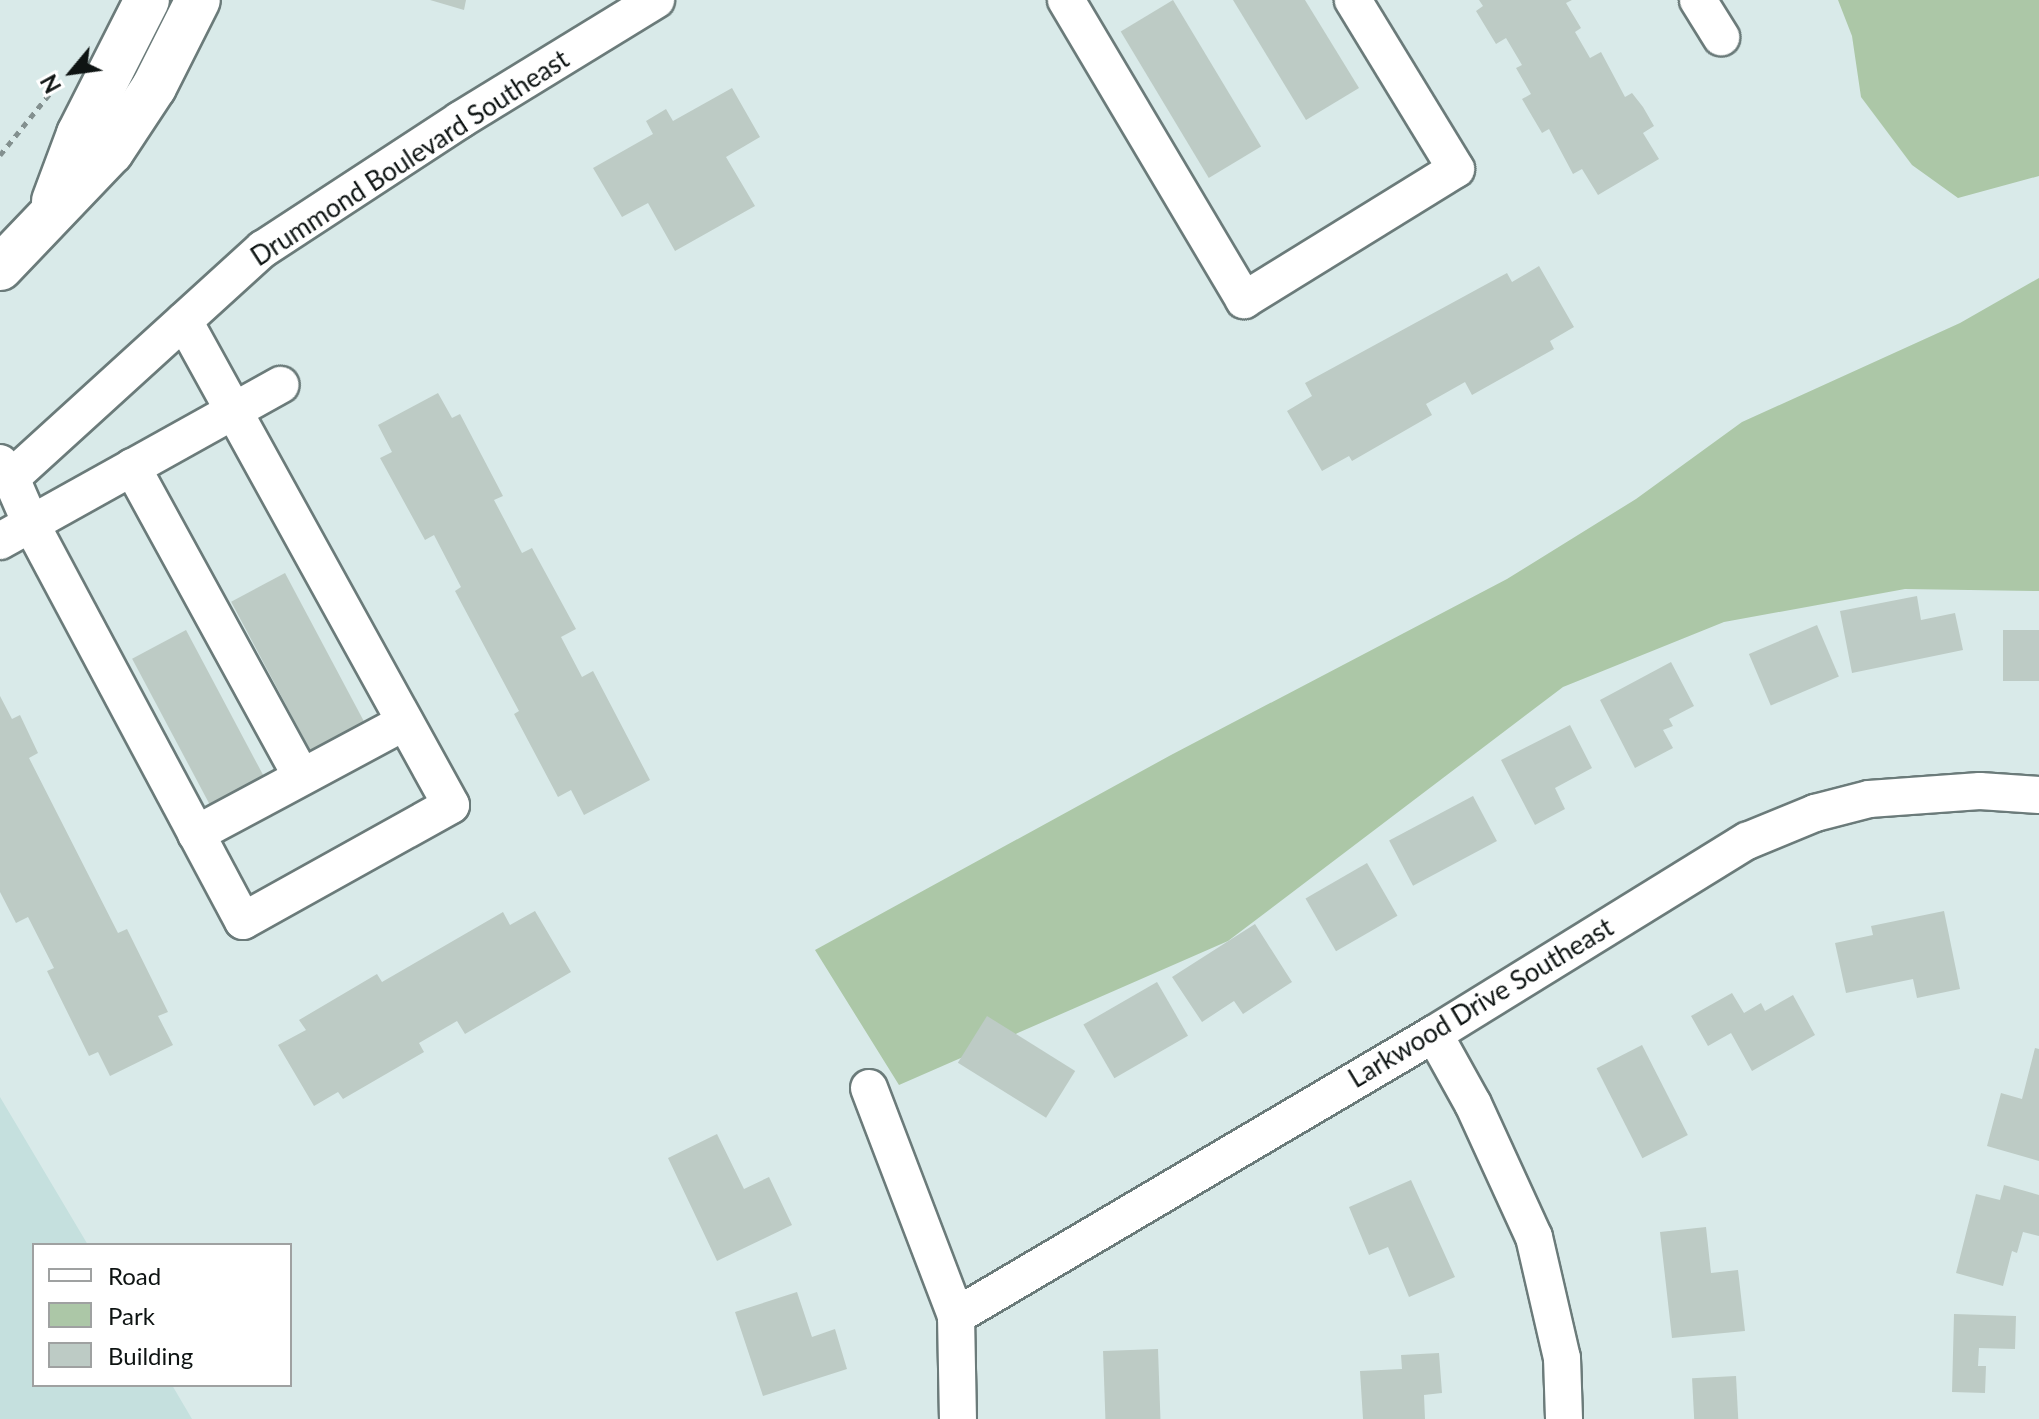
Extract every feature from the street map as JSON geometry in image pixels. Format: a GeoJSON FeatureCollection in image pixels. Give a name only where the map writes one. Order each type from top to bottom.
{"type":"FeatureCollection","features":[{"type":"Feature","properties":{"kind":"main road"},"geometry":{"type":"LineString","coordinates":[[49,215],[79,134],[147,0]]}},
{"type":"Feature","properties":{"kind":"main road"},"geometry":{"type":"LineString","coordinates":[[0,268],[111,152],[154,87],[198,0]]}},
{"type":"Feature","properties":{"kind":"street","name":"Drummond Boulevard Southeast"},"geometry":{"type":"LineString","coordinates":[[5,471],[184,321],[263,249],[460,120],[656,0]]}},
{"type":"Feature","properties":{"kind":"street"},"geometry":{"type":"LineString","coordinates":[[1066,0],[1244,300],[1456,169],[1353,0]]}},
{"type":"Feature","properties":{"kind":"street"},"geometry":{"type":"LineString","coordinates":[[1698,0],[1721,37]]}},
{"type":"Feature","properties":{"kind":"street"},"geometry":{"type":"LineString","coordinates":[[5,471],[243,921],[451,805],[184,321]]}},
{"type":"Feature","properties":{"kind":"street"},"geometry":{"type":"LineString","coordinates":[[0,541],[280,385]]}},
{"type":"Feature","properties":{"kind":"street"},"geometry":{"type":"LineString","coordinates":[[132,467],[301,776]]}},
{"type":"Feature","properties":{"kind":"street"},"geometry":{"type":"LineString","coordinates":[[196,834],[405,722]]}},
{"type":"Feature","properties":{"kind":"street","name":"Larkwood Drive Southeast"},"geometry":{"type":"LineString","coordinates":[[956,1316],[1434,1034],[1747,841],[1815,813],[1869,799],[1980,791],[2039,795]]}},
{"type":"Feature","properties":{"kind":"street"},"geometry":{"type":"LineString","coordinates":[[1434,1034],[1473,1104],[1534,1237],[1562,1358],[1564,1419]]}},
{"type":"Feature","properties":{"kind":"street"},"geometry":{"type":"LineString","coordinates":[[869,1088],[956,1316],[958,1419]]}},
{"type":"Feature","properties":{"kind":"path"},"geometry":{"type":"LineString","coordinates":[[0,155],[62,78]]}},
{"type":"Feature","properties":{"kind":"shaded area"},"geometry":{"type":"Polygon","coordinates":[[[0,1097],[87,1243],[32,1243],[32,1387],[173,1387],[192,1419],[0,1419],[0,1097]]]}},
{"type":"Feature","properties":{"kind":"green space"},"geometry":{"type":"Polygon","coordinates":[[[1838,0],[2039,0],[2039,176],[1958,198],[1912,165],[1861,97],[1852,36],[1838,0]]]}},
{"type":"Feature","properties":{"kind":"green space"},"geometry":{"type":"Polygon","coordinates":[[[2039,278],[2039,591],[1905,589],[1724,622],[1563,687],[1228,941],[899,1085],[815,950],[1171,755],[1507,579],[1636,499],[1742,422],[1960,323],[2039,278]]]}},
{"type":"Feature","properties":{"kind":"building"},"geometry":{"type":"Polygon","coordinates":[[[430,0],[466,0],[464,10],[430,0]]]}},
{"type":"Feature","properties":{"kind":"building"},"geometry":{"type":"Polygon","coordinates":[[[1173,0],[1261,147],[1209,178],[1121,31],[1173,0]]]}},
{"type":"Feature","properties":{"kind":"building"},"geometry":{"type":"Polygon","coordinates":[[[1233,0],[1305,0],[1359,88],[1306,120],[1233,0]]]}},
{"type":"Feature","properties":{"kind":"building"},"geometry":{"type":"Polygon","coordinates":[[[1479,0],[1572,0],[1566,3],[1581,28],[1575,32],[1590,58],[1601,52],[1625,97],[1632,93],[1643,107],[1654,126],[1643,133],[1659,159],[1598,195],[1582,169],[1573,174],[1549,129],[1542,133],[1522,99],[1531,94],[1516,68],[1522,65],[1506,38],[1496,44],[1476,11],[1483,6],[1479,0]]]}},
{"type":"Feature","properties":{"kind":"building"},"geometry":{"type":"Polygon","coordinates":[[[732,88],[760,137],[726,157],[755,206],[675,251],[648,203],[622,217],[593,168],[653,134],[646,121],[666,109],[673,121],[732,88]]]}},
{"type":"Feature","properties":{"kind":"building"},"geometry":{"type":"Polygon","coordinates":[[[1539,266],[1574,327],[1550,341],[1554,349],[1472,395],[1465,382],[1426,404],[1432,415],[1352,461],[1349,456],[1322,471],[1287,411],[1312,396],[1305,383],[1507,273],[1512,282],[1539,266]]]}},
{"type":"Feature","properties":{"kind":"building"},"geometry":{"type":"Polygon","coordinates":[[[438,393],[452,418],[460,414],[503,496],[494,500],[522,553],[532,548],[576,629],[561,637],[582,677],[593,671],[650,780],[584,815],[571,790],[558,797],[514,714],[519,711],[455,591],[461,587],[434,535],[425,540],[380,458],[392,452],[378,425],[438,393]]]}},
{"type":"Feature","properties":{"kind":"building"},"geometry":{"type":"Polygon","coordinates":[[[285,573],[365,723],[311,752],[231,602],[285,573]]]}},
{"type":"Feature","properties":{"kind":"building"},"geometry":{"type":"Polygon","coordinates":[[[1917,596],[1921,620],[1955,613],[1963,650],[1852,673],[1840,611],[1917,596]]]}},
{"type":"Feature","properties":{"kind":"building"},"geometry":{"type":"Polygon","coordinates":[[[1817,625],[1839,677],[1771,705],[1749,654],[1817,625]]]}},
{"type":"Feature","properties":{"kind":"building"},"geometry":{"type":"Polygon","coordinates":[[[186,630],[266,780],[212,809],[132,659],[186,630]]]}},
{"type":"Feature","properties":{"kind":"building"},"geometry":{"type":"Polygon","coordinates":[[[2003,630],[2039,630],[2039,681],[2003,681],[2003,630]]]}},
{"type":"Feature","properties":{"kind":"building"},"geometry":{"type":"Polygon","coordinates":[[[1671,662],[1694,706],[1669,719],[1673,726],[1663,730],[1673,748],[1635,768],[1600,700],[1671,662]]]}},
{"type":"Feature","properties":{"kind":"building"},"geometry":{"type":"Polygon","coordinates":[[[0,696],[12,719],[20,715],[38,753],[29,758],[118,933],[127,929],[168,1012],[158,1016],[173,1045],[110,1076],[98,1052],[89,1056],[47,971],[54,968],[28,917],[16,923],[0,892],[0,696]]]}},
{"type":"Feature","properties":{"kind":"building"},"geometry":{"type":"Polygon","coordinates":[[[1570,725],[1592,768],[1555,788],[1565,809],[1535,825],[1501,760],[1570,725]]]}},
{"type":"Feature","properties":{"kind":"building"},"geometry":{"type":"Polygon","coordinates":[[[1473,796],[1497,841],[1413,886],[1389,841],[1473,796]]]}},
{"type":"Feature","properties":{"kind":"building"},"geometry":{"type":"Polygon","coordinates":[[[1367,863],[1398,916],[1336,951],[1306,898],[1367,863]]]}},
{"type":"Feature","properties":{"kind":"building"},"geometry":{"type":"Polygon","coordinates":[[[535,911],[571,972],[465,1034],[457,1021],[419,1043],[424,1052],[343,1099],[338,1092],[314,1106],[278,1045],[306,1030],[299,1020],[377,974],[382,982],[503,912],[510,925],[535,911]]]}},
{"type":"Feature","properties":{"kind":"building"},"geometry":{"type":"Polygon","coordinates":[[[1944,911],[1960,989],[1917,998],[1913,979],[1846,993],[1835,943],[1873,935],[1871,926],[1944,911]]]}},
{"type":"Feature","properties":{"kind":"building"},"geometry":{"type":"Polygon","coordinates":[[[1255,924],[1292,982],[1243,1014],[1234,1001],[1202,1022],[1172,977],[1255,924]]]}},
{"type":"Feature","properties":{"kind":"building"},"geometry":{"type":"Polygon","coordinates":[[[1157,982],[1188,1036],[1114,1078],[1083,1024],[1157,982]]]}},
{"type":"Feature","properties":{"kind":"building"},"geometry":{"type":"Polygon","coordinates":[[[1732,993],[1744,1013],[1761,1003],[1765,1011],[1793,995],[1815,1035],[1752,1071],[1731,1033],[1708,1046],[1691,1016],[1732,993]]]}},
{"type":"Feature","properties":{"kind":"building"},"geometry":{"type":"Polygon","coordinates":[[[987,1016],[1075,1071],[1046,1118],[958,1063],[987,1016]]]}},
{"type":"Feature","properties":{"kind":"building"},"geometry":{"type":"Polygon","coordinates":[[[1642,1045],[1688,1135],[1642,1158],[1597,1068],[1642,1045]]]}},
{"type":"Feature","properties":{"kind":"building"},"geometry":{"type":"Polygon","coordinates":[[[2035,1048],[2039,1049],[2039,1161],[1987,1146],[2001,1093],[2022,1099],[2035,1048]]]}},
{"type":"Feature","properties":{"kind":"building"},"geometry":{"type":"Polygon","coordinates":[[[717,1134],[744,1189],[769,1177],[792,1225],[717,1261],[668,1158],[717,1134]]]}},
{"type":"Feature","properties":{"kind":"building"},"geometry":{"type":"Polygon","coordinates":[[[1411,1180],[1455,1277],[1409,1297],[1388,1247],[1369,1255],[1349,1207],[1411,1180]]]}},
{"type":"Feature","properties":{"kind":"building"},"geometry":{"type":"Polygon","coordinates":[[[2004,1185],[2039,1195],[2039,1236],[2023,1232],[2017,1253],[2012,1251],[2003,1286],[1956,1273],[1976,1194],[2000,1200],[2004,1185]]]}},
{"type":"Feature","properties":{"kind":"building"},"geometry":{"type":"Polygon","coordinates":[[[1706,1227],[1711,1273],[1738,1270],[1745,1331],[1672,1338],[1660,1232],[1706,1227]]]}},
{"type":"Feature","properties":{"kind":"building"},"geometry":{"type":"Polygon","coordinates":[[[797,1292],[812,1337],[835,1329],[847,1369],[763,1396],[735,1312],[797,1292]]]}},
{"type":"Feature","properties":{"kind":"building"},"geometry":{"type":"Polygon","coordinates":[[[1954,1314],[2016,1316],[2015,1349],[1979,1348],[1978,1366],[1986,1366],[1985,1393],[1952,1392],[1954,1314]]]}},
{"type":"Feature","properties":{"kind":"building"},"geometry":{"type":"Polygon","coordinates":[[[1158,1349],[1160,1419],[1105,1419],[1103,1351],[1158,1349]]]}},
{"type":"Feature","properties":{"kind":"building"},"geometry":{"type":"Polygon","coordinates":[[[1439,1353],[1442,1393],[1424,1395],[1425,1419],[1363,1419],[1360,1371],[1402,1369],[1401,1355],[1439,1353]]]}},
{"type":"Feature","properties":{"kind":"building"},"geometry":{"type":"Polygon","coordinates":[[[1736,1376],[1738,1419],[1694,1419],[1692,1378],[1736,1376]]]}}]}
